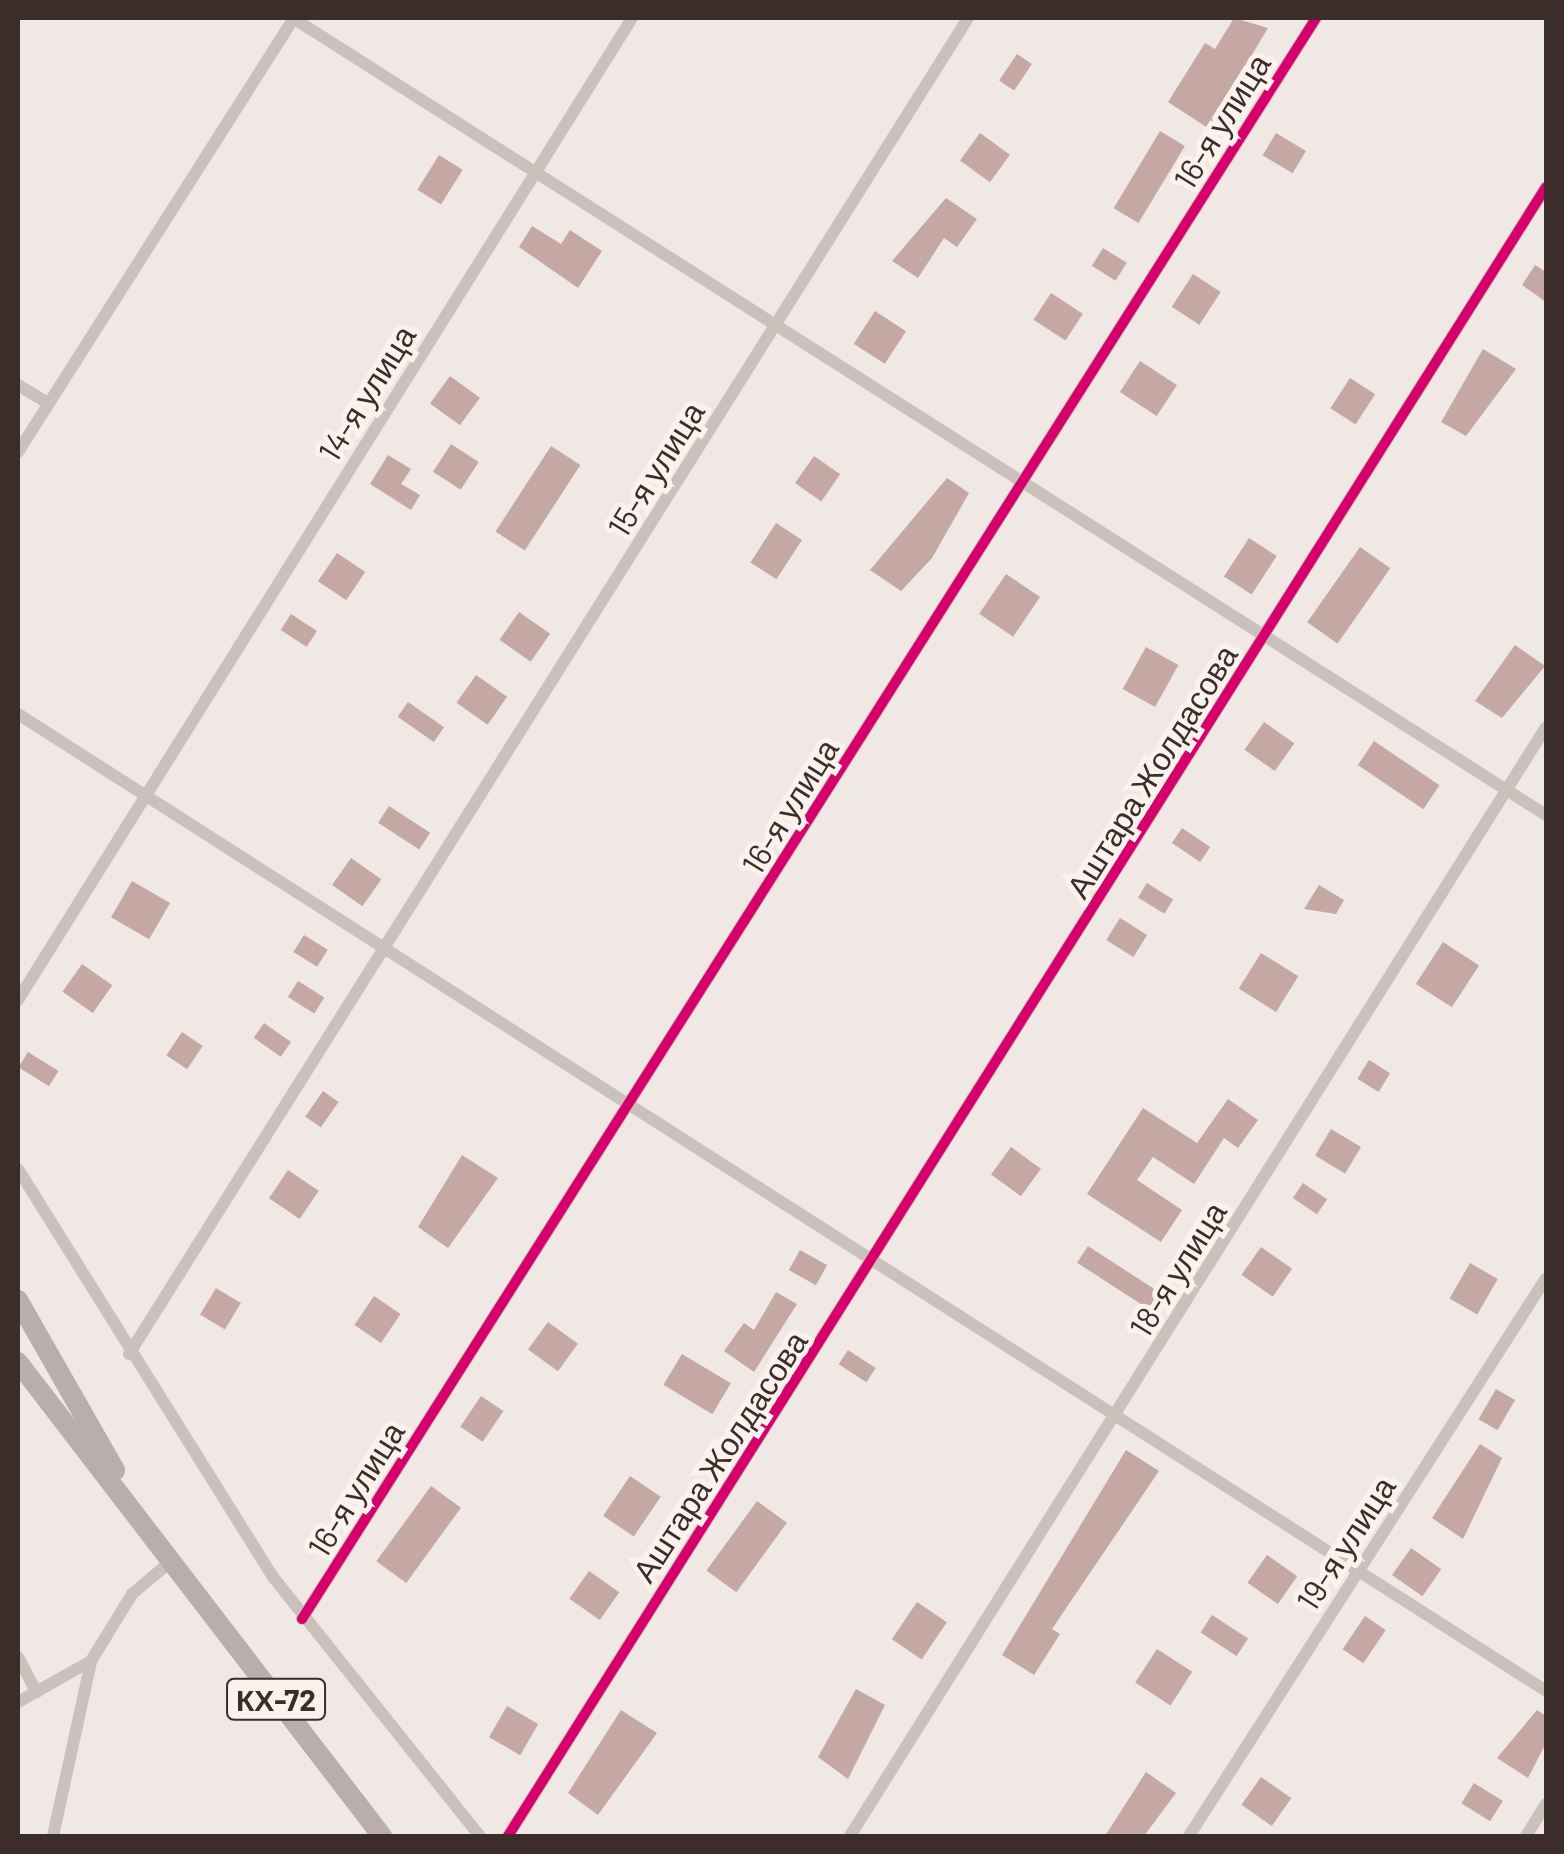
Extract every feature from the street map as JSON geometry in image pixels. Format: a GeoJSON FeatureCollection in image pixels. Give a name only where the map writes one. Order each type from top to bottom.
{"type":"FeatureCollection","features":[{"type":"Feature","properties":{"kind":"main road","name":"КХ-72"},"geometry":{"type":"LineString","coordinates":[[18,1300],[170,1562]]}},
{"type":"Feature","properties":{"kind":"main road","name":"КХ-72"},"geometry":{"type":"LineString","coordinates":[[18,1362],[382,1836]]}},
{"type":"Feature","properties":{"kind":"street"},"geometry":{"type":"LineString","coordinates":[[18,452],[294,18],[775,330],[1546,815]]}},
{"type":"Feature","properties":{"kind":"street","name":"14-я улица"},"geometry":{"type":"LineString","coordinates":[[18,1000],[632,18]]}},
{"type":"Feature","properties":{"kind":"street","name":"15-я улица"},"geometry":{"type":"LineString","coordinates":[[129,1354],[968,18]]}},
{"type":"Feature","properties":{"kind":"street","name":"16-я улица"},"geometry":{"type":"LineString","coordinates":[[302,1619],[1316,18]]}},
{"type":"Feature","properties":{"kind":"street","name":"Аштара Жолдасова"},"geometry":{"type":"LineString","coordinates":[[508,1836],[874,1264],[1546,187]]}},
{"type":"Feature","properties":{"kind":"street"},"geometry":{"type":"LineString","coordinates":[[18,384],[48,403]]}},
{"type":"Feature","properties":{"kind":"street"},"geometry":{"type":"LineString","coordinates":[[18,714],[1358,1575],[1546,1690]]}},
{"type":"Feature","properties":{"kind":"street","name":"18-я улица"},"geometry":{"type":"LineString","coordinates":[[850,1836],[1117,1418],[1546,727]]}},
{"type":"Feature","properties":{"kind":"street"},"geometry":{"type":"LineString","coordinates":[[18,1169],[129,1354],[302,1619],[480,1836]]}},
{"type":"Feature","properties":{"kind":"street","name":"19-я улица"},"geometry":{"type":"LineString","coordinates":[[1188,1836],[1546,1278]]}},
{"type":"Feature","properties":{"kind":"street"},"geometry":{"type":"LineString","coordinates":[[53,1836],[91,1661],[132,1594],[170,1562]]}},
{"type":"Feature","properties":{"kind":"street"},"geometry":{"type":"LineString","coordinates":[[18,1657],[36,1692]]}},
{"type":"Feature","properties":{"kind":"street"},"geometry":{"type":"LineString","coordinates":[[18,1702],[91,1661]]}},
{"type":"Feature","properties":{"kind":"street"},"geometry":{"type":"LineString","coordinates":[[1526,1836],[1546,1804]]}},
{"type":"Feature","properties":{"kind":"building"},"geometry":{"type":"Polygon","coordinates":[[[1234,18],[1268,28],[1208,128],[1168,102],[1205,43],[1215,49],[1234,18]]]}},
{"type":"Feature","properties":{"kind":"building"},"geometry":{"type":"Polygon","coordinates":[[[1017,54],[1032,64],[1014,91],[999,81],[1017,54]]]}},
{"type":"Feature","properties":{"kind":"building"},"geometry":{"type":"Polygon","coordinates":[[[1160,131],[1185,146],[1139,223],[1114,208],[1160,131]]]}},
{"type":"Feature","properties":{"kind":"building"},"geometry":{"type":"Polygon","coordinates":[[[980,133],[1010,155],[990,182],[960,161],[980,133]]]}},
{"type":"Feature","properties":{"kind":"building"},"geometry":{"type":"Polygon","coordinates":[[[1276,133],[1306,151],[1293,173],[1263,155],[1276,133]]]}},
{"type":"Feature","properties":{"kind":"building"},"geometry":{"type":"Polygon","coordinates":[[[439,155],[463,170],[441,205],[417,190],[439,155]]]}},
{"type":"Feature","properties":{"kind":"building"},"geometry":{"type":"Polygon","coordinates":[[[946,198],[977,219],[957,247],[944,238],[918,278],[892,261],[946,198]]]}},
{"type":"Feature","properties":{"kind":"building"},"geometry":{"type":"Polygon","coordinates":[[[532,226],[561,244],[570,230],[602,251],[578,288],[519,247],[532,226]]]}},
{"type":"Feature","properties":{"kind":"building"},"geometry":{"type":"Polygon","coordinates":[[[1103,248],[1127,263],[1116,281],[1092,266],[1103,248]]]}},
{"type":"Feature","properties":{"kind":"building"},"geometry":{"type":"Polygon","coordinates":[[[1535,265],[1546,272],[1546,302],[1522,285],[1535,265]]]}},
{"type":"Feature","properties":{"kind":"building"},"geometry":{"type":"Polygon","coordinates":[[[1193,274],[1221,292],[1199,325],[1172,307],[1193,274]]]}},
{"type":"Feature","properties":{"kind":"building"},"geometry":{"type":"Polygon","coordinates":[[[1051,293],[1083,314],[1065,341],[1034,320],[1051,293]]]}},
{"type":"Feature","properties":{"kind":"building"},"geometry":{"type":"Polygon","coordinates":[[[875,311],[906,331],[885,364],[854,344],[875,311]]]}},
{"type":"Feature","properties":{"kind":"building"},"geometry":{"type":"Polygon","coordinates":[[[1483,349],[1516,369],[1466,436],[1441,422],[1483,349]]]}},
{"type":"Feature","properties":{"kind":"building"},"geometry":{"type":"Polygon","coordinates":[[[1140,361],[1177,385],[1157,416],[1120,392],[1140,361]]]}},
{"type":"Feature","properties":{"kind":"building"},"geometry":{"type":"Polygon","coordinates":[[[450,376],[480,398],[460,425],[430,404],[450,376]]]}},
{"type":"Feature","properties":{"kind":"building"},"geometry":{"type":"Polygon","coordinates":[[[1350,378],[1375,394],[1356,425],[1330,408],[1350,378]]]}},
{"type":"Feature","properties":{"kind":"building"},"geometry":{"type":"Polygon","coordinates":[[[451,444],[479,462],[461,490],[433,472],[451,444]]]}},
{"type":"Feature","properties":{"kind":"building"},"geometry":{"type":"Polygon","coordinates":[[[551,446],[580,465],[525,551],[495,532],[551,446]]]}},
{"type":"Feature","properties":{"kind":"building"},"geometry":{"type":"Polygon","coordinates":[[[388,455],[411,469],[401,484],[420,495],[411,510],[370,484],[388,455]]]}},
{"type":"Feature","properties":{"kind":"building"},"geometry":{"type":"Polygon","coordinates":[[[814,456],[840,474],[821,501],[795,483],[814,456]]]}},
{"type":"Feature","properties":{"kind":"building"},"geometry":{"type":"Polygon","coordinates":[[[947,478],[969,493],[932,558],[901,591],[870,570],[947,478]]]}},
{"type":"Feature","properties":{"kind":"building"},"geometry":{"type":"Polygon","coordinates":[[[776,523],[802,540],[776,579],[750,562],[776,523]]]}},
{"type":"Feature","properties":{"kind":"building"},"geometry":{"type":"Polygon","coordinates":[[[1249,538],[1277,556],[1252,595],[1224,577],[1249,538]]]}},
{"type":"Feature","properties":{"kind":"building"},"geometry":{"type":"Polygon","coordinates":[[[1360,547],[1390,568],[1338,644],[1307,622],[1360,547]]]}},
{"type":"Feature","properties":{"kind":"building"},"geometry":{"type":"Polygon","coordinates":[[[337,553],[365,572],[346,600],[318,581],[337,553]]]}},
{"type":"Feature","properties":{"kind":"building"},"geometry":{"type":"Polygon","coordinates":[[[1006,574],[1040,597],[1013,637],[979,614],[1006,574]]]}},
{"type":"Feature","properties":{"kind":"building"},"geometry":{"type":"Polygon","coordinates":[[[519,612],[550,634],[531,662],[499,640],[519,612]]]}},
{"type":"Feature","properties":{"kind":"building"},"geometry":{"type":"Polygon","coordinates":[[[291,614],[317,631],[307,647],[281,630],[291,614]]]}},
{"type":"Feature","properties":{"kind":"building"},"geometry":{"type":"Polygon","coordinates":[[[1515,645],[1545,666],[1502,718],[1475,701],[1515,645]]]}},
{"type":"Feature","properties":{"kind":"building"},"geometry":{"type":"Polygon","coordinates":[[[1146,647],[1178,665],[1155,707],[1123,689],[1146,647]]]}},
{"type":"Feature","properties":{"kind":"building"},"geometry":{"type":"Polygon","coordinates":[[[476,675],[507,697],[488,725],[456,703],[476,675]]]}},
{"type":"Feature","properties":{"kind":"building"},"geometry":{"type":"Polygon","coordinates":[[[408,702],[444,727],[434,742],[398,717],[408,702]]]}},
{"type":"Feature","properties":{"kind":"building"},"geometry":{"type":"Polygon","coordinates":[[[1264,722],[1294,743],[1275,771],[1244,750],[1264,722]]]}},
{"type":"Feature","properties":{"kind":"building"},"geometry":{"type":"Polygon","coordinates":[[[1374,741],[1439,785],[1423,809],[1358,765],[1374,741]]]}},
{"type":"Feature","properties":{"kind":"building"},"geometry":{"type":"Polygon","coordinates":[[[389,806],[430,833],[419,849],[378,823],[389,806]]]}},
{"type":"Feature","properties":{"kind":"building"},"geometry":{"type":"Polygon","coordinates":[[[1182,828],[1210,847],[1200,862],[1172,843],[1182,828]]]}},
{"type":"Feature","properties":{"kind":"building"},"geometry":{"type":"Polygon","coordinates":[[[351,858],[381,879],[362,906],[332,885],[351,858]]]}},
{"type":"Feature","properties":{"kind":"building"},"geometry":{"type":"Polygon","coordinates":[[[132,881],[170,903],[149,939],[111,917],[132,881]]]}},
{"type":"Feature","properties":{"kind":"building"},"geometry":{"type":"Polygon","coordinates":[[[1147,883],[1173,899],[1164,914],[1138,897],[1147,883]]]}},
{"type":"Feature","properties":{"kind":"building"},"geometry":{"type":"Polygon","coordinates":[[[1319,885],[1344,900],[1336,914],[1304,909],[1319,885]]]}},
{"type":"Feature","properties":{"kind":"building"},"geometry":{"type":"Polygon","coordinates":[[[1120,918],[1147,935],[1133,957],[1106,940],[1120,918]]]}},
{"type":"Feature","properties":{"kind":"building"},"geometry":{"type":"Polygon","coordinates":[[[304,935],[328,950],[317,967],[293,952],[304,935]]]}},
{"type":"Feature","properties":{"kind":"building"},"geometry":{"type":"Polygon","coordinates":[[[1443,942],[1479,965],[1452,1007],[1416,984],[1443,942]]]}},
{"type":"Feature","properties":{"kind":"building"},"geometry":{"type":"Polygon","coordinates":[[[1261,953],[1298,976],[1276,1012],[1239,989],[1261,953]]]}},
{"type":"Feature","properties":{"kind":"building"},"geometry":{"type":"Polygon","coordinates":[[[82,964],[112,985],[93,1013],[62,992],[82,964]]]}},
{"type":"Feature","properties":{"kind":"building"},"geometry":{"type":"Polygon","coordinates":[[[298,981],[324,997],[314,1014],[288,997],[298,981]]]}},
{"type":"Feature","properties":{"kind":"building"},"geometry":{"type":"Polygon","coordinates":[[[264,1023],[291,1042],[281,1057],[254,1038],[264,1023]]]}},
{"type":"Feature","properties":{"kind":"building"},"geometry":{"type":"Polygon","coordinates":[[[182,1032],[203,1046],[187,1069],[166,1055],[182,1032]]]}},
{"type":"Feature","properties":{"kind":"building"},"geometry":{"type":"Polygon","coordinates":[[[28,1052],[59,1071],[49,1086],[18,1067],[28,1052]]]}},
{"type":"Feature","properties":{"kind":"building"},"geometry":{"type":"Polygon","coordinates":[[[1369,1060],[1390,1073],[1379,1092],[1357,1079],[1369,1060]]]}},
{"type":"Feature","properties":{"kind":"building"},"geometry":{"type":"Polygon","coordinates":[[[323,1091],[339,1102],[321,1127],[305,1116],[323,1091]]]}},
{"type":"Feature","properties":{"kind":"building"},"geometry":{"type":"Polygon","coordinates":[[[1228,1099],[1258,1120],[1238,1148],[1224,1138],[1194,1184],[1153,1157],[1137,1180],[1182,1210],[1161,1242],[1087,1194],[1143,1108],[1197,1143],[1228,1099]]]}},
{"type":"Feature","properties":{"kind":"building"},"geometry":{"type":"Polygon","coordinates":[[[1331,1129],[1361,1147],[1345,1174],[1315,1156],[1331,1129]]]}},
{"type":"Feature","properties":{"kind":"building"},"geometry":{"type":"Polygon","coordinates":[[[1011,1147],[1041,1169],[1021,1196],[991,1175],[1011,1147]]]}},
{"type":"Feature","properties":{"kind":"building"},"geometry":{"type":"Polygon","coordinates":[[[462,1155],[498,1178],[448,1248],[418,1227],[462,1155]]]}},
{"type":"Feature","properties":{"kind":"building"},"geometry":{"type":"Polygon","coordinates":[[[288,1170],[319,1191],[300,1219],[269,1198],[288,1170]]]}},
{"type":"Feature","properties":{"kind":"building"},"geometry":{"type":"Polygon","coordinates":[[[1303,1183],[1327,1199],[1317,1214],[1293,1198],[1303,1183]]]}},
{"type":"Feature","properties":{"kind":"building"},"geometry":{"type":"Polygon","coordinates":[[[1088,1246],[1160,1293],[1149,1310],[1077,1263],[1088,1246]]]}},
{"type":"Feature","properties":{"kind":"building"},"geometry":{"type":"Polygon","coordinates":[[[1261,1247],[1292,1269],[1273,1297],[1241,1275],[1261,1247]]]}},
{"type":"Feature","properties":{"kind":"building"},"geometry":{"type":"Polygon","coordinates":[[[800,1250],[827,1265],[816,1285],[789,1270],[800,1250]]]}},
{"type":"Feature","properties":{"kind":"building"},"geometry":{"type":"Polygon","coordinates":[[[1470,1263],[1498,1279],[1477,1315],[1450,1299],[1470,1263]]]}},
{"type":"Feature","properties":{"kind":"building"},"geometry":{"type":"Polygon","coordinates":[[[216,1288],[241,1303],[225,1330],[200,1315],[216,1288]]]}},
{"type":"Feature","properties":{"kind":"building"},"geometry":{"type":"Polygon","coordinates":[[[776,1292],[797,1304],[754,1372],[724,1351],[744,1323],[754,1330],[776,1292]]]}},
{"type":"Feature","properties":{"kind":"building"},"geometry":{"type":"Polygon","coordinates":[[[374,1296],[401,1314],[381,1343],[354,1325],[374,1296]]]}},
{"type":"Feature","properties":{"kind":"building"},"geometry":{"type":"Polygon","coordinates":[[[548,1322],[578,1344],[558,1371],[528,1350],[548,1322]]]}},
{"type":"Feature","properties":{"kind":"building"},"geometry":{"type":"Polygon","coordinates":[[[848,1350],[876,1368],[866,1382],[839,1364],[848,1350]]]}},
{"type":"Feature","properties":{"kind":"building"},"geometry":{"type":"Polygon","coordinates":[[[682,1354],[731,1383],[712,1414],[663,1385],[682,1354]]]}},
{"type":"Feature","properties":{"kind":"building"},"geometry":{"type":"Polygon","coordinates":[[[1496,1389],[1515,1400],[1498,1430],[1478,1419],[1496,1389]]]}},
{"type":"Feature","properties":{"kind":"building"},"geometry":{"type":"Polygon","coordinates":[[[481,1396],[503,1411],[483,1442],[460,1427],[481,1396]]]}},
{"type":"Feature","properties":{"kind":"building"},"geometry":{"type":"Polygon","coordinates":[[[1480,1444],[1502,1458],[1463,1539],[1432,1518],[1480,1444]]]}},
{"type":"Feature","properties":{"kind":"building"},"geometry":{"type":"Polygon","coordinates":[[[1126,1450],[1159,1471],[1052,1629],[1060,1634],[1034,1675],[1002,1655],[1126,1450]]]}},
{"type":"Feature","properties":{"kind":"building"},"geometry":{"type":"Polygon","coordinates":[[[630,1476],[661,1497],[634,1536],[603,1516],[630,1476]]]}},
{"type":"Feature","properties":{"kind":"building"},"geometry":{"type":"Polygon","coordinates":[[[431,1486],[461,1508],[406,1583],[376,1561],[431,1486]]]}},
{"type":"Feature","properties":{"kind":"building"},"geometry":{"type":"Polygon","coordinates":[[[757,1501],[787,1523],[736,1592],[706,1571],[757,1501]]]}},
{"type":"Feature","properties":{"kind":"building"},"geometry":{"type":"Polygon","coordinates":[[[1411,1548],[1441,1569],[1422,1596],[1392,1575],[1411,1548]]]}},
{"type":"Feature","properties":{"kind":"building"},"geometry":{"type":"Polygon","coordinates":[[[1267,1555],[1297,1576],[1278,1604],[1247,1583],[1267,1555]]]}},
{"type":"Feature","properties":{"kind":"building"},"geometry":{"type":"Polygon","coordinates":[[[589,1571],[619,1592],[600,1620],[569,1599],[589,1571]]]}},
{"type":"Feature","properties":{"kind":"building"},"geometry":{"type":"Polygon","coordinates":[[[917,1602],[947,1622],[922,1659],[892,1639],[917,1602]]]}},
{"type":"Feature","properties":{"kind":"building"},"geometry":{"type":"Polygon","coordinates":[[[1212,1615],[1248,1638],[1237,1656],[1201,1633],[1212,1615]]]}},
{"type":"Feature","properties":{"kind":"building"},"geometry":{"type":"Polygon","coordinates":[[[1365,1616],[1386,1630],[1363,1663],[1343,1649],[1365,1616]]]}},
{"type":"Feature","properties":{"kind":"building"},"geometry":{"type":"Polygon","coordinates":[[[1157,1649],[1192,1672],[1170,1705],[1135,1683],[1157,1649]]]}},
{"type":"Feature","properties":{"kind":"building"},"geometry":{"type":"Polygon","coordinates":[[[856,1689],[885,1705],[848,1779],[818,1757],[856,1689]]]}},
{"type":"Feature","properties":{"kind":"building"},"geometry":{"type":"Polygon","coordinates":[[[507,1706],[538,1724],[520,1755],[489,1737],[507,1706]]]}},
{"type":"Feature","properties":{"kind":"building"},"geometry":{"type":"Polygon","coordinates":[[[621,1710],[657,1733],[598,1815],[568,1793],[621,1710]]]}},
{"type":"Feature","properties":{"kind":"building"},"geometry":{"type":"Polygon","coordinates":[[[1537,1710],[1546,1716],[1546,1743],[1528,1778],[1497,1758],[1537,1710]]]}},
{"type":"Feature","properties":{"kind":"building"},"geometry":{"type":"Polygon","coordinates":[[[1146,1772],[1176,1793],[1144,1836],[1105,1836],[1146,1772]]]}},
{"type":"Feature","properties":{"kind":"building"},"geometry":{"type":"Polygon","coordinates":[[[1261,1777],[1291,1798],[1272,1826],[1241,1805],[1261,1777]]]}},
{"type":"Feature","properties":{"kind":"building"},"geometry":{"type":"Polygon","coordinates":[[[1474,1783],[1503,1801],[1490,1821],[1461,1803],[1474,1783]]]}},
{"type":"Feature","properties":{"kind":"cycle path"},"geometry":{"type":"LineString","coordinates":[[302,1619],[1316,18]]}},
{"type":"Feature","properties":{"kind":"cycle path"},"geometry":{"type":"LineString","coordinates":[[508,1836],[1546,187]]}}]}
